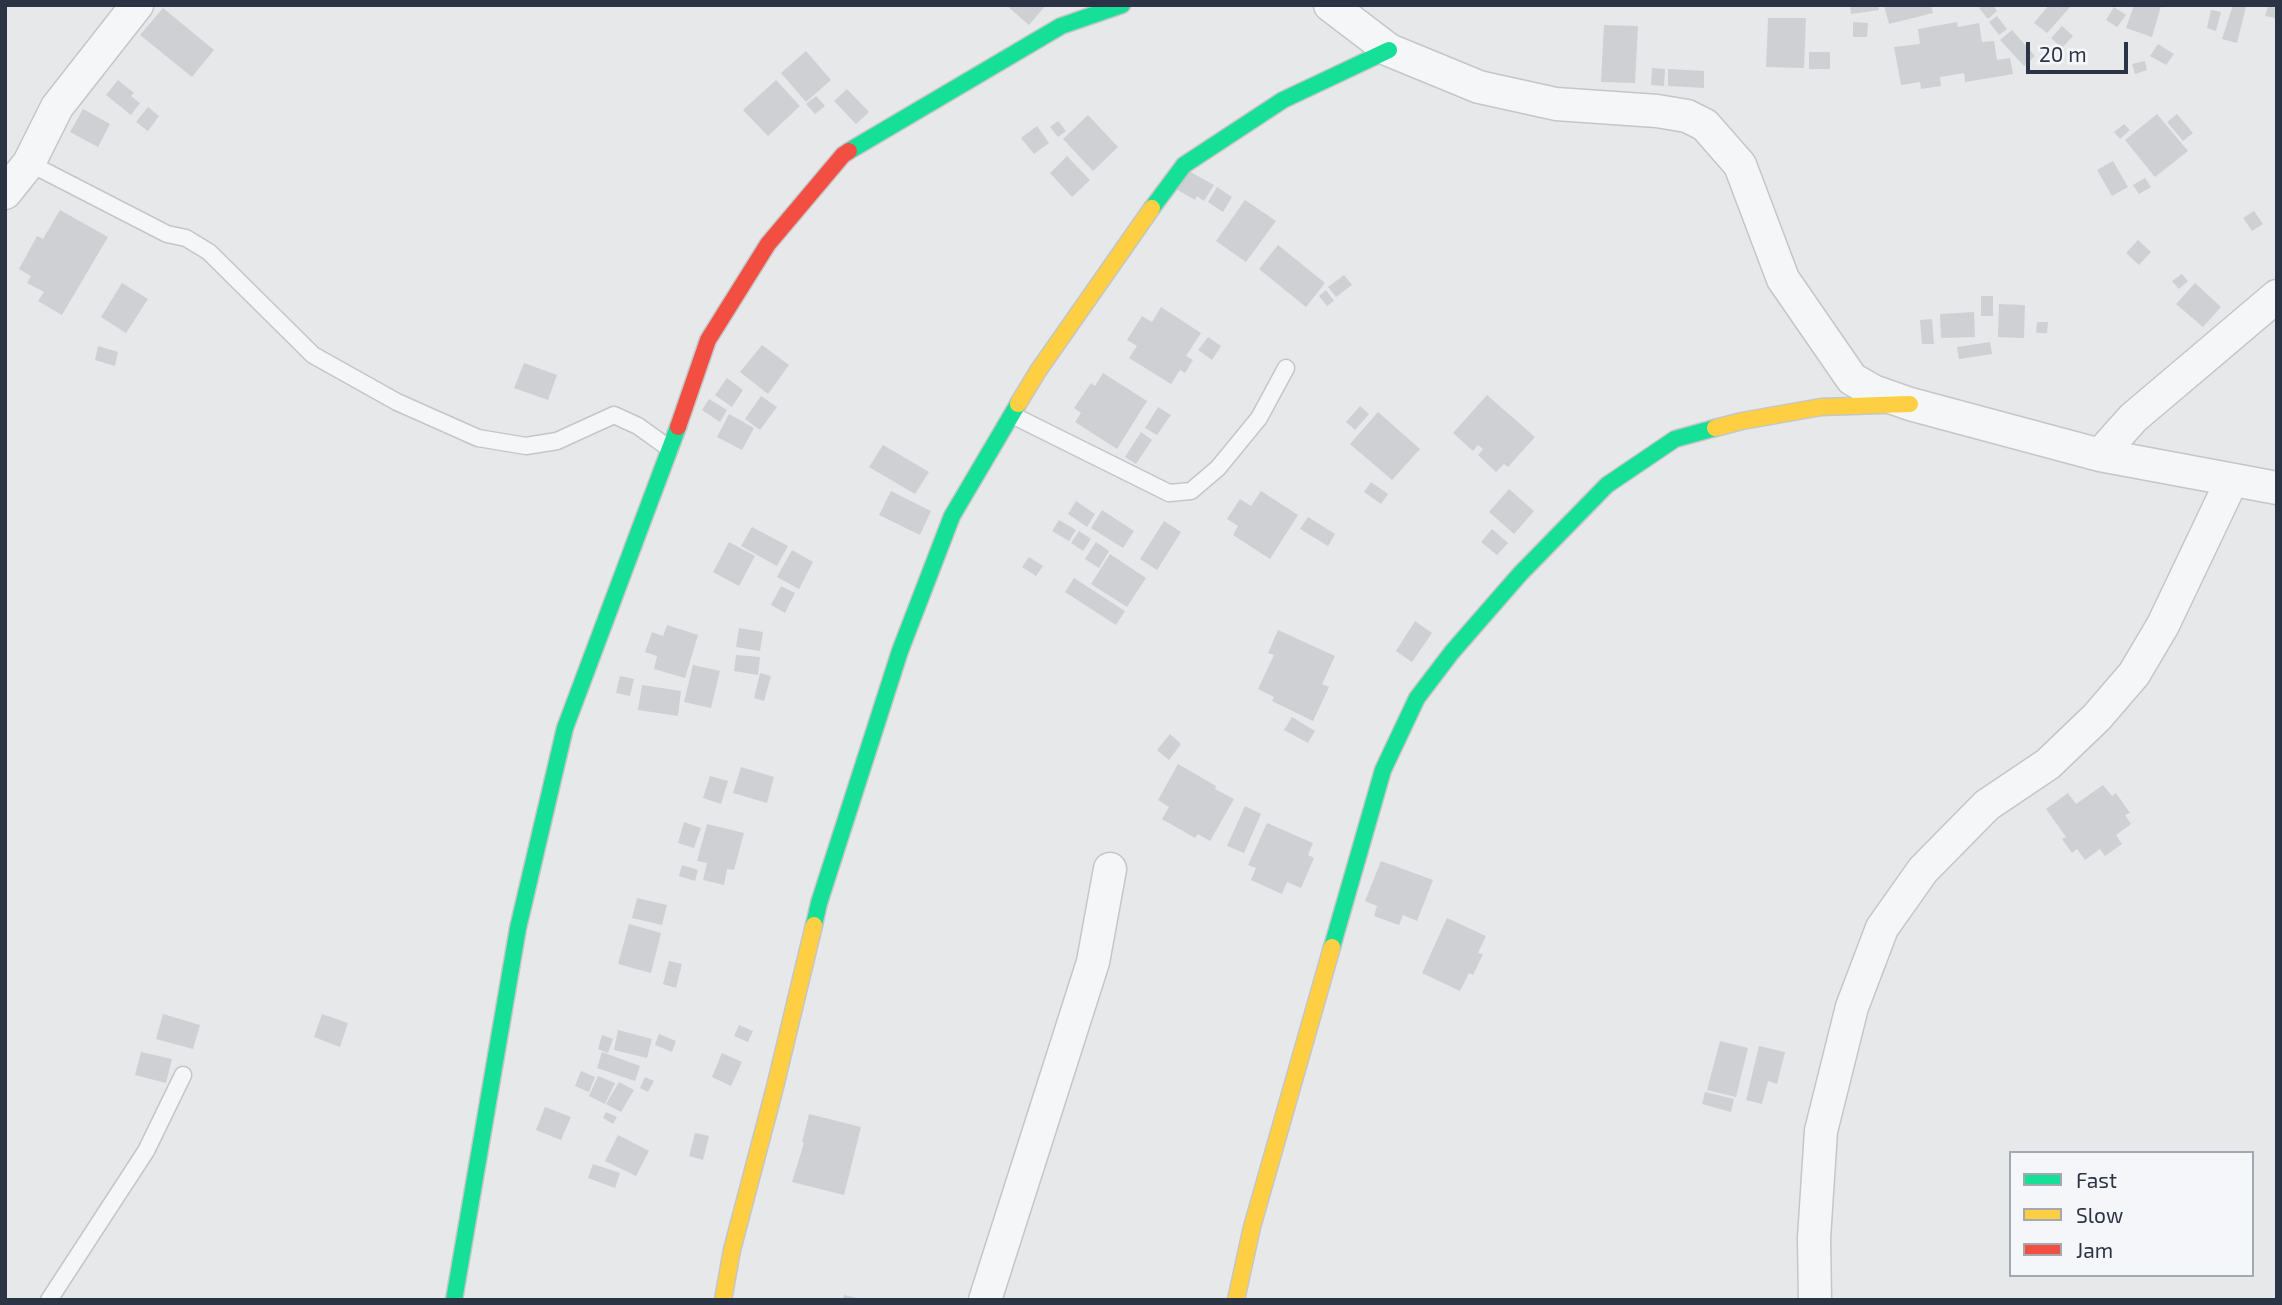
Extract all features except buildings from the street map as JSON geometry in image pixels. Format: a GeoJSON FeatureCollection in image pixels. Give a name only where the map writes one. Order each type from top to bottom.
{"type":"FeatureCollection","features":[{"type":"Feature","properties":{"kind":"street"},"geometry":{"type":"LineString","coordinates":[[5,193],[29,163],[57,107],[137,5]]}},
{"type":"Feature","properties":{"kind":"street"},"geometry":{"type":"LineString","coordinates":[[454,1300],[518,928],[565,728],[708,340],[768,244],[844,155],[1060,26],[1122,5]]}},
{"type":"Feature","properties":{"kind":"street"},"geometry":{"type":"LineString","coordinates":[[1330,5],[1389,50],[1479,87],[1556,104],[1657,111],[1687,116],[1705,125],[1740,165],[1783,279],[1852,379],[1872,391],[1910,404],[2100,455],[2277,488]]}},
{"type":"Feature","properties":{"kind":"street"},"geometry":{"type":"LineString","coordinates":[[723,1300],[732,1250],[819,904],[900,651],[952,516],[1038,371],[1123,247],[1184,165],[1283,100],[1389,50]]}},
{"type":"Feature","properties":{"kind":"street"},"geometry":{"type":"LineString","coordinates":[[2100,455],[2133,418],[2277,296]]}},
{"type":"Feature","properties":{"kind":"street"},"geometry":{"type":"LineString","coordinates":[[1236,1300],[1252,1227],[1383,770],[1417,698],[1452,652],[1520,574],[1606,485],[1675,439],[1742,421],[1821,407],[1910,404]]}},
{"type":"Feature","properties":{"kind":"street"},"geometry":{"type":"LineString","coordinates":[[1815,1300],[1814,1238],[1821,1131],[1852,1007],[1882,928],[1923,870],[1987,805],[2048,764],[2097,717],[2134,674],[2163,625],[2232,480]]}},
{"type":"Feature","properties":{"kind":"street"},"geometry":{"type":"LineString","coordinates":[[985,1300],[1093,962],[1110,869]]}},
{"type":"Feature","properties":{"kind":"lane"},"geometry":{"type":"LineString","coordinates":[[29,163],[167,234],[186,238],[209,252],[313,355],[397,402],[478,438],[526,446],[557,441],[614,415],[638,426],[670,449]]}},
{"type":"Feature","properties":{"kind":"lane"},"geometry":{"type":"LineString","coordinates":[[1012,415],[1169,493],[1191,491],[1218,468],[1259,418],[1286,368]]}},
{"type":"Feature","properties":{"kind":"lane"},"geometry":{"type":"LineString","coordinates":[[50,1300],[146,1151],[183,1075]]}},
{"type":"Feature","properties":{"kind":"traffic: fast"},"geometry":{"type":"LineString","coordinates":[[849,151],[1061,26],[1122,5]]}},
{"type":"Feature","properties":{"kind":"traffic: fast"},"geometry":{"type":"LineString","coordinates":[[1152,208],[1184,165],[1283,100],[1389,50]]}},
{"type":"Feature","properties":{"kind":"traffic: fast"},"geometry":{"type":"LineString","coordinates":[[814,925],[900,651],[952,516],[1018,404]]}},
{"type":"Feature","properties":{"kind":"traffic: fast"},"geometry":{"type":"LineString","coordinates":[[454,1300],[518,928],[565,728],[678,427]]}},
{"type":"Feature","properties":{"kind":"traffic: fast"},"geometry":{"type":"LineString","coordinates":[[1332,947],[1383,770],[1417,698],[1452,652],[1520,574],[1607,485],[1675,439],[1715,428]]}},
{"type":"Feature","properties":{"kind":"traffic: slow"},"geometry":{"type":"LineString","coordinates":[[1018,404],[1038,371],[1152,208]]}},
{"type":"Feature","properties":{"kind":"traffic: slow"},"geometry":{"type":"LineString","coordinates":[[1715,428],[1821,407],[1910,404]]}},
{"type":"Feature","properties":{"kind":"traffic: slow"},"geometry":{"type":"LineString","coordinates":[[723,1300],[732,1250],[814,925]]}},
{"type":"Feature","properties":{"kind":"traffic: slow"},"geometry":{"type":"LineString","coordinates":[[1236,1300],[1252,1227],[1332,947]]}},
{"type":"Feature","properties":{"kind":"traffic: jam"},"geometry":{"type":"LineString","coordinates":[[678,427],[708,340],[768,244],[849,151]]}}]}
